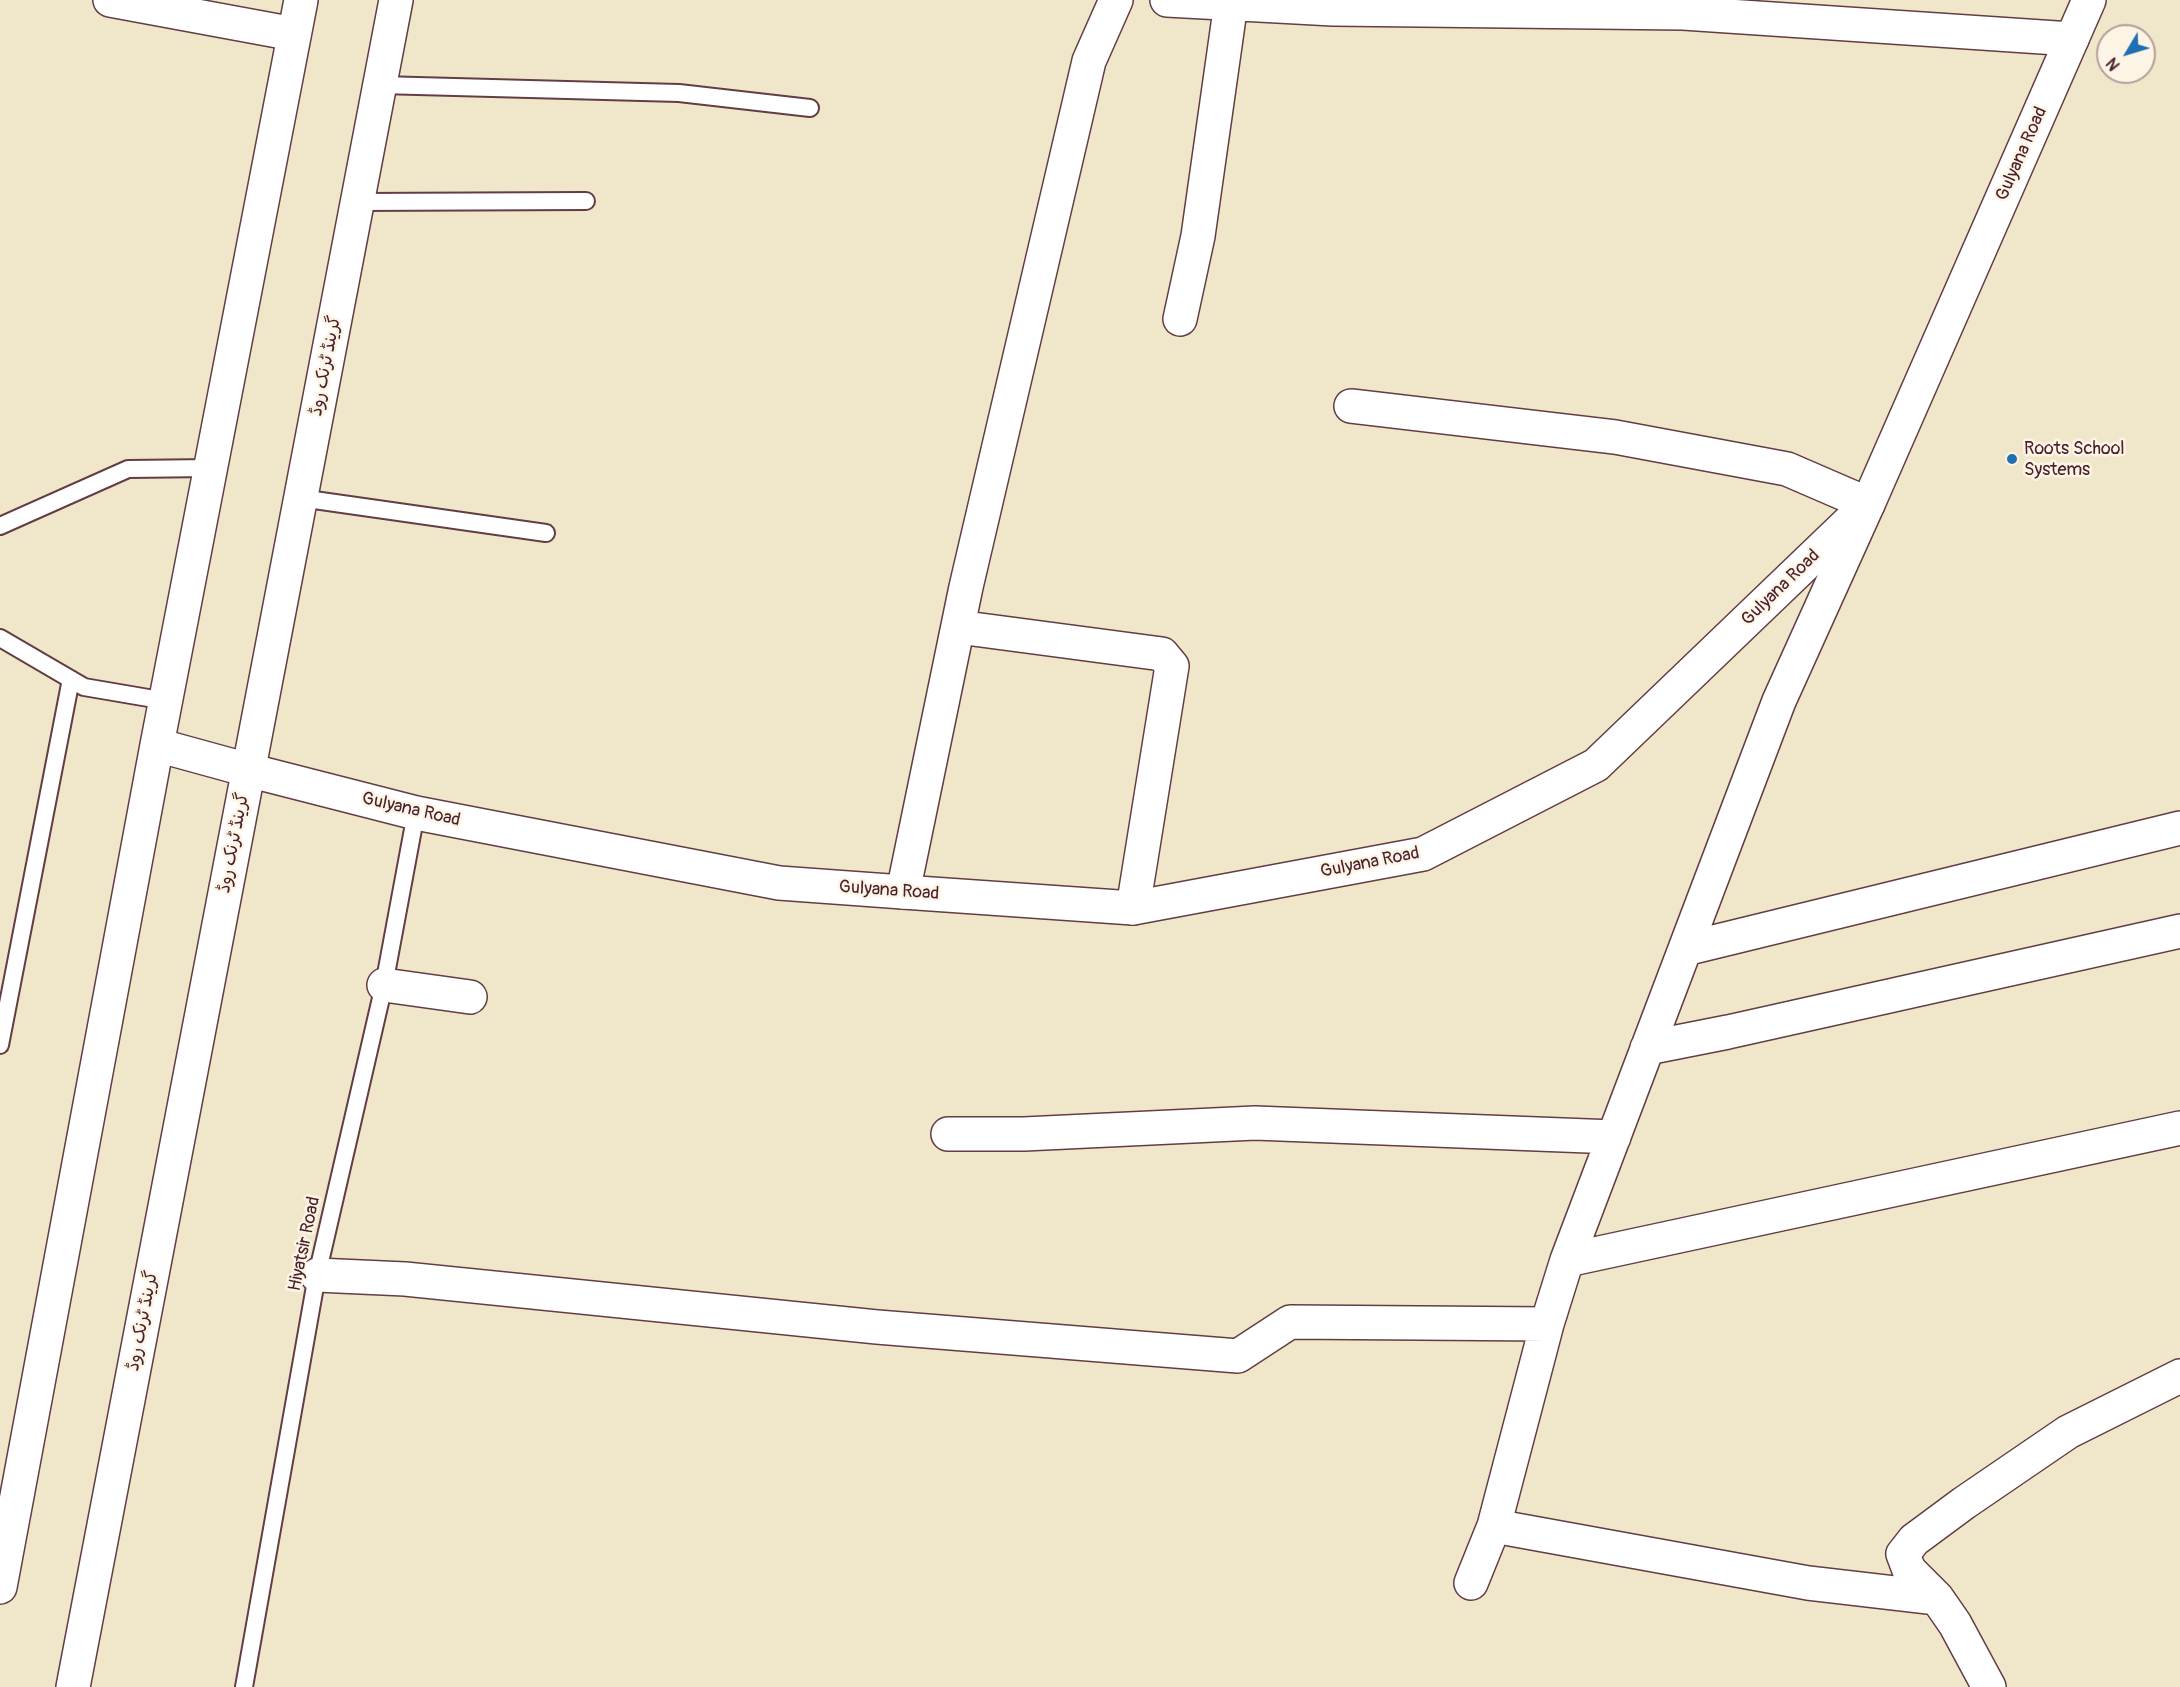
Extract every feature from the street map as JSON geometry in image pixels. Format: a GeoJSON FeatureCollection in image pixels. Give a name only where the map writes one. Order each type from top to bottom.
{"type":"FeatureCollection","features":[{"type":"Feature","properties":{"kind":"main road"},"geometry":{"type":"LineString","coordinates":[[110,0],[294,34]]}},
{"type":"Feature","properties":{"kind":"main road"},"geometry":{"type":"LineString","coordinates":[[0,1587],[157,745],[301,0]]}},
{"type":"Feature","properties":{"kind":"main road","name":"گرینڈ ٹرنک روڈ"},"geometry":{"type":"LineString","coordinates":[[74,1687],[396,0]]}},
{"type":"Feature","properties":{"kind":"main road"},"geometry":{"type":"LineString","coordinates":[[903,892],[958,627],[1089,61],[1116,0]]}},
{"type":"Feature","properties":{"kind":"main road"},"geometry":{"type":"LineString","coordinates":[[1167,0],[1333,9],[1557,6],[2072,39]]}},
{"type":"Feature","properties":{"kind":"main road","name":"Gulyana Road"},"geometry":{"type":"LineString","coordinates":[[157,745],[416,813],[779,883],[1133,908],[1423,854],[1596,765],[1868,504],[2089,0]]}},
{"type":"Feature","properties":{"kind":"main road"},"geometry":{"type":"LineString","coordinates":[[1180,319],[1198,236],[1231,3]]}},
{"type":"Feature","properties":{"kind":"main road"},"geometry":{"type":"LineString","coordinates":[[1351,406],[1615,437],[1787,469],[1868,504],[1779,701],[1567,1260],[1547,1324],[1494,1526],[1471,1583]]}},
{"type":"Feature","properties":{"kind":"main road"},"geometry":{"type":"LineString","coordinates":[[958,627],[1162,654],[1172,666],[1133,908]]}},
{"type":"Feature","properties":{"kind":"main road"},"geometry":{"type":"LineString","coordinates":[[1685,949],[2180,828]]}},
{"type":"Feature","properties":{"kind":"main road"},"geometry":{"type":"LineString","coordinates":[[1647,1048],[2180,931]]}},
{"type":"Feature","properties":{"kind":"main road"},"geometry":{"type":"LineString","coordinates":[[384,985],[471,997]]}},
{"type":"Feature","properties":{"kind":"main road"},"geometry":{"type":"LineString","coordinates":[[948,1134],[1024,1134],[1255,1123],[1614,1137]]}},
{"type":"Feature","properties":{"kind":"main road"},"geometry":{"type":"LineString","coordinates":[[1567,1260],[2180,1128]]}},
{"type":"Feature","properties":{"kind":"main road"},"geometry":{"type":"LineString","coordinates":[[317,1275],[405,1279],[877,1327],[1238,1356],[1290,1322],[1547,1324]]}},
{"type":"Feature","properties":{"kind":"main road"},"geometry":{"type":"LineString","coordinates":[[1989,1687],[1955,1624],[1937,1598],[1909,1570],[1903,1554],[1914,1540],[1964,1503],[2068,1432],[2180,1376]]}},
{"type":"Feature","properties":{"kind":"main road"},"geometry":{"type":"LineString","coordinates":[[1494,1526],[1808,1583],[1937,1598]]}},
{"type":"Feature","properties":{"kind":"lane"},"geometry":{"type":"LineString","coordinates":[[380,85],[679,93],[810,108]]}},
{"type":"Feature","properties":{"kind":"lane"},"geometry":{"type":"LineString","coordinates":[[357,202],[586,201]]}},
{"type":"Feature","properties":{"kind":"lane"},"geometry":{"type":"LineString","coordinates":[[1,530],[128,469],[211,468]]}},
{"type":"Feature","properties":{"kind":"lane"},"geometry":{"type":"LineString","coordinates":[[300,498],[546,532]]}},
{"type":"Feature","properties":{"kind":"lane"},"geometry":{"type":"LineString","coordinates":[[0,638],[84,687],[166,701]]}},
{"type":"Feature","properties":{"kind":"lane"},"geometry":{"type":"LineString","coordinates":[[0,1045],[71,679]]}},
{"type":"Feature","properties":{"kind":"lane","name":"Hiyatsir Road"},"geometry":{"type":"LineString","coordinates":[[244,1687],[317,1275],[384,985],[416,813]]}},
{"type":"Feature","properties":{"kind":"place","name":"Roots School Systems"},"geometry":{"type":"Point","coordinates":[2012,459]}}]}
